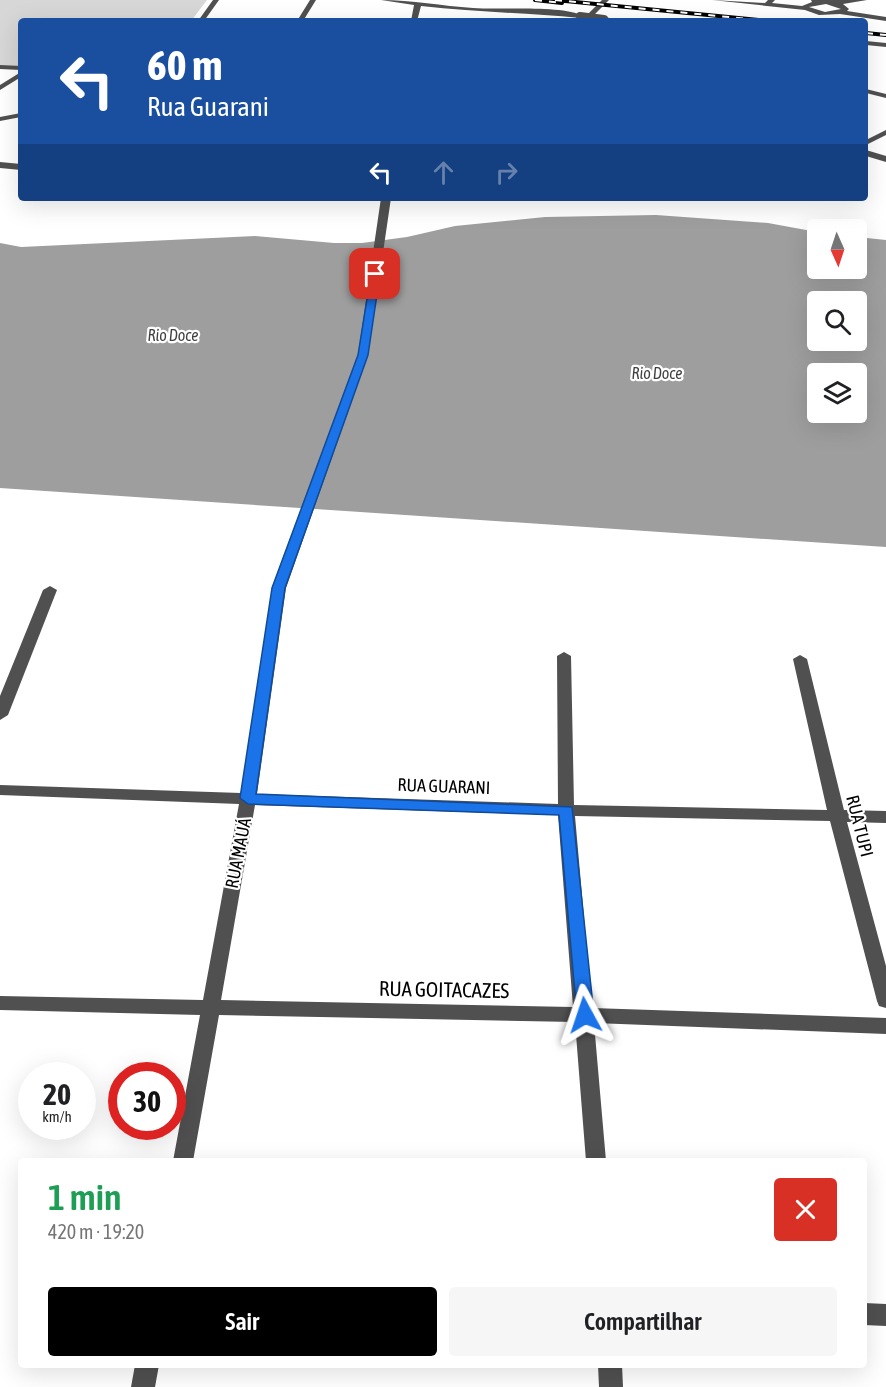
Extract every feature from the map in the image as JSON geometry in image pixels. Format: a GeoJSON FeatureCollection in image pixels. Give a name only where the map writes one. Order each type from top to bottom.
{"type":"FeatureCollection","features":[{"type":"Feature","properties":{"kind":"street"},"geometry":{"type":"LineString","coordinates":[[203,18],[216,0]]}},
{"type":"Feature","properties":{"kind":"street"},"geometry":{"type":"LineString","coordinates":[[302,18],[313,0]]}},
{"type":"Feature","properties":{"kind":"street"},"geometry":{"type":"LineString","coordinates":[[384,0],[537,18]]}},
{"type":"Feature","properties":{"kind":"street"},"geometry":{"type":"LineString","coordinates":[[583,18],[606,0]]}},
{"type":"Feature","properties":{"kind":"street"},"geometry":{"type":"LineString","coordinates":[[715,0],[805,8]]}},
{"type":"Feature","properties":{"kind":"street"},"geometry":{"type":"LineString","coordinates":[[786,0],[823,13],[843,11],[886,19]]}},
{"type":"Feature","properties":{"kind":"street"},"geometry":{"type":"LineString","coordinates":[[814,0],[829,3],[843,11]]}},
{"type":"Feature","properties":{"kind":"street"},"geometry":{"type":"LineString","coordinates":[[805,8],[808,4],[864,0]]}},
{"type":"Feature","properties":{"kind":"street"},"geometry":{"type":"LineString","coordinates":[[843,11],[870,0]]}},
{"type":"Feature","properties":{"kind":"street"},"geometry":{"type":"LineString","coordinates":[[415,18],[418,4]]}},
{"type":"Feature","properties":{"kind":"street"},"geometry":{"type":"LineString","coordinates":[[474,10],[522,10],[575,18]]}},
{"type":"Feature","properties":{"kind":"street"},"geometry":{"type":"LineString","coordinates":[[868,43],[886,45]]}},
{"type":"Feature","properties":{"kind":"street"},"geometry":{"type":"LineString","coordinates":[[0,67],[18,68]]}},
{"type":"Feature","properties":{"kind":"street"},"geometry":{"type":"LineString","coordinates":[[0,88],[18,76]]}},
{"type":"Feature","properties":{"kind":"street"},"geometry":{"type":"LineString","coordinates":[[868,92],[886,96]]}},
{"type":"Feature","properties":{"kind":"street"},"geometry":{"type":"LineString","coordinates":[[0,119],[18,116]]}},
{"type":"Feature","properties":{"kind":"street"},"geometry":{"type":"LineString","coordinates":[[868,142],[886,132]]}},
{"type":"Feature","properties":{"kind":"street"},"geometry":{"type":"LineString","coordinates":[[868,154],[886,159]]}},
{"type":"Feature","properties":{"kind":"street"},"geometry":{"type":"LineString","coordinates":[[0,165],[18,168]]}},
{"type":"Feature","properties":{"kind":"street","name":"RUA MAUÁ"},"geometry":{"type":"LineString","coordinates":[[184,1158],[248,798],[279,588],[363,355],[386,201]]}},
{"type":"Feature","properties":{"kind":"street"},"geometry":{"type":"LineString","coordinates":[[0,715],[50,590]]}},
{"type":"Feature","properties":{"kind":"street"},"geometry":{"type":"LineString","coordinates":[[564,656],[566,810],[596,1158]]}},
{"type":"Feature","properties":{"kind":"street","name":"RUA TUPI"},"geometry":{"type":"LineString","coordinates":[[800,659],[837,816],[886,1001]]}},
{"type":"Feature","properties":{"kind":"street","name":"RUA GUARANI"},"geometry":{"type":"LineString","coordinates":[[0,790],[566,810],[886,817]]}},
{"type":"Feature","properties":{"kind":"street","name":"RUA GOITACAZES"},"geometry":{"type":"LineString","coordinates":[[0,1003],[585,1015],[886,1026]]}},
{"type":"Feature","properties":{"kind":"street"},"geometry":{"type":"LineString","coordinates":[[867,1314],[886,1315]]}},
{"type":"Feature","properties":{"kind":"street"},"geometry":{"type":"LineString","coordinates":[[143,1387],[146,1368]]}},
{"type":"Feature","properties":{"kind":"street"},"geometry":{"type":"LineString","coordinates":[[610,1368],[611,1387]]}},
{"type":"Feature","properties":{"kind":"shaded area"},"geometry":{"type":"Polygon","coordinates":[[[0,0],[207,0],[193,18],[18,18],[18,69],[0,68],[0,0]]]}},
{"type":"Feature","properties":{"kind":"water","name":"Rio Doce"},"geometry":{"type":"Polygon","coordinates":[[[656,215],[768,223],[807,230],[807,279],[867,279],[867,238],[886,240],[886,547],[0,488],[0,243],[21,247],[255,236],[334,243],[362,243],[407,237],[455,226],[545,217],[656,215]]]}},
{"type":"Feature","properties":{"kind":"railway"},"geometry":{"type":"LineString","coordinates":[[535,0],[562,3]]}},
{"type":"Feature","properties":{"kind":"railway"},"geometry":{"type":"LineString","coordinates":[[555,0],[738,18]]}},
{"type":"Feature","properties":{"kind":"railway"},"geometry":{"type":"LineString","coordinates":[[868,33],[886,35]]}},
{"type":"Feature","properties":{"kind":"route"},"geometry":{"type":"LineString","coordinates":[[375,274],[363,355],[279,588],[248,798],[566,810],[585,1015]]}}]}
